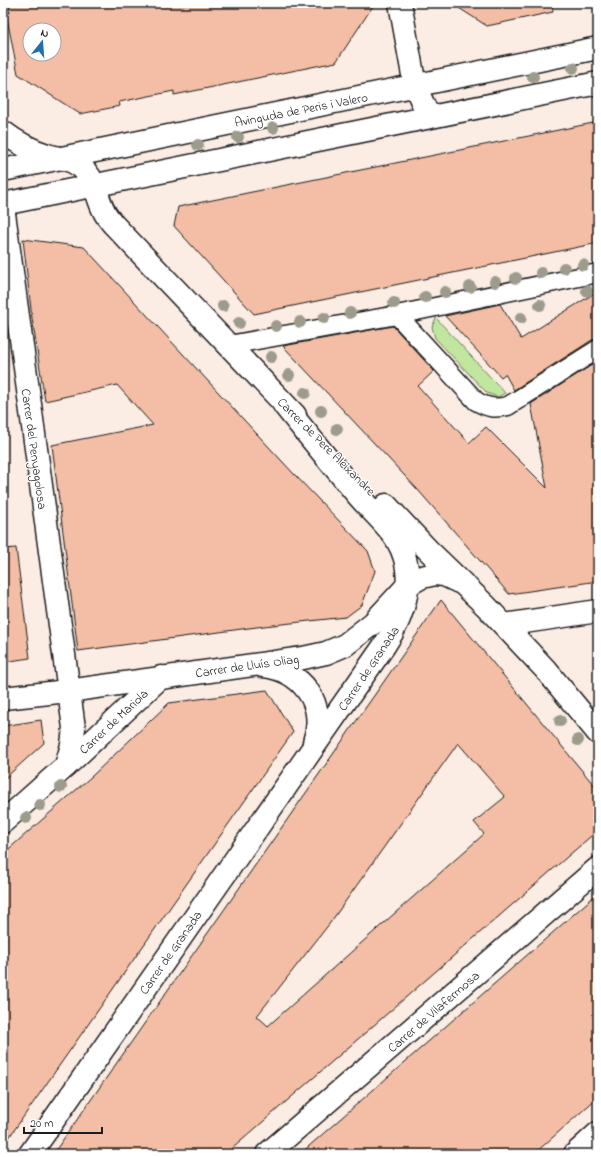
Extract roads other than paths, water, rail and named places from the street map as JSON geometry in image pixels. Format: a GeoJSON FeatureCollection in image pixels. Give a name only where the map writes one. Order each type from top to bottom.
{"type":"FeatureCollection","features":[{"type":"Feature","properties":{"kind":"street"},"geometry":{"type":"LineString","coordinates":[[400,3],[415,86],[429,117]]}},
{"type":"Feature","properties":{"kind":"street","name":"Avinguda de Peris i Valero"},"geometry":{"type":"LineString","coordinates":[[3,170],[598,48]]}},
{"type":"Feature","properties":{"kind":"street"},"geometry":{"type":"LineString","coordinates":[[3,205],[94,185],[598,83]]}},
{"type":"Feature","properties":{"kind":"street"},"geometry":{"type":"LineString","coordinates":[[3,132],[15,141],[31,149],[48,155],[63,157]]}},
{"type":"Feature","properties":{"kind":"street","name":"Carrer de Pere Aleixandre"},"geometry":{"type":"LineString","coordinates":[[63,157],[86,171],[94,185],[104,212],[113,224],[229,345],[284,405],[371,490],[504,625],[546,670],[598,733]]}},
{"type":"Feature","properties":{"kind":"street","name":"Carrer del Penyagolosa"},"geometry":{"type":"LineString","coordinates":[[3,205],[68,691]]}},
{"type":"Feature","properties":{"kind":"street"},"geometry":{"type":"LineString","coordinates":[[229,345],[397,315],[598,273]]}},
{"type":"Feature","properties":{"kind":"street"},"geometry":{"type":"LineString","coordinates":[[397,315],[476,401],[496,409],[508,406],[598,349]]}},
{"type":"Feature","properties":{"kind":"street","name":"Carrer de Granada"},"geometry":{"type":"LineString","coordinates":[[30,1154],[390,637],[398,622],[408,585],[404,556],[397,539],[356,493],[284,405]]}},
{"type":"Feature","properties":{"kind":"street","name":"Carrer de Lluís Oliag"},"geometry":{"type":"LineString","coordinates":[[3,698],[68,691],[303,658],[326,653],[345,645],[373,623],[408,585],[422,577],[435,574],[444,575],[462,583]]}},
{"type":"Feature","properties":{"kind":"street"},"geometry":{"type":"LineString","coordinates":[[504,625],[598,611]]}},
{"type":"Feature","properties":{"kind":"street","name":"Carrer de Granada"},"geometry":{"type":"LineString","coordinates":[[252,664],[277,667],[290,673],[304,685],[313,700],[318,716],[318,730],[311,751]]}},
{"type":"Feature","properties":{"kind":"street","name":"Carrer de Mariola"},"geometry":{"type":"LineString","coordinates":[[3,822],[66,766],[161,677]]}},
{"type":"Feature","properties":{"kind":"street","name":"Carrer de Mariola"},"geometry":{"type":"LineString","coordinates":[[66,766],[72,745],[74,728],[68,691]]}},
{"type":"Feature","properties":{"kind":"street","name":"Carrer de Vilafermosa"},"geometry":{"type":"LineString","coordinates":[[267,1154],[598,868]]}},
{"type":"Feature","properties":{"kind":"street"},"geometry":{"type":"LineString","coordinates":[[575,1154],[598,1133]]}}]}
